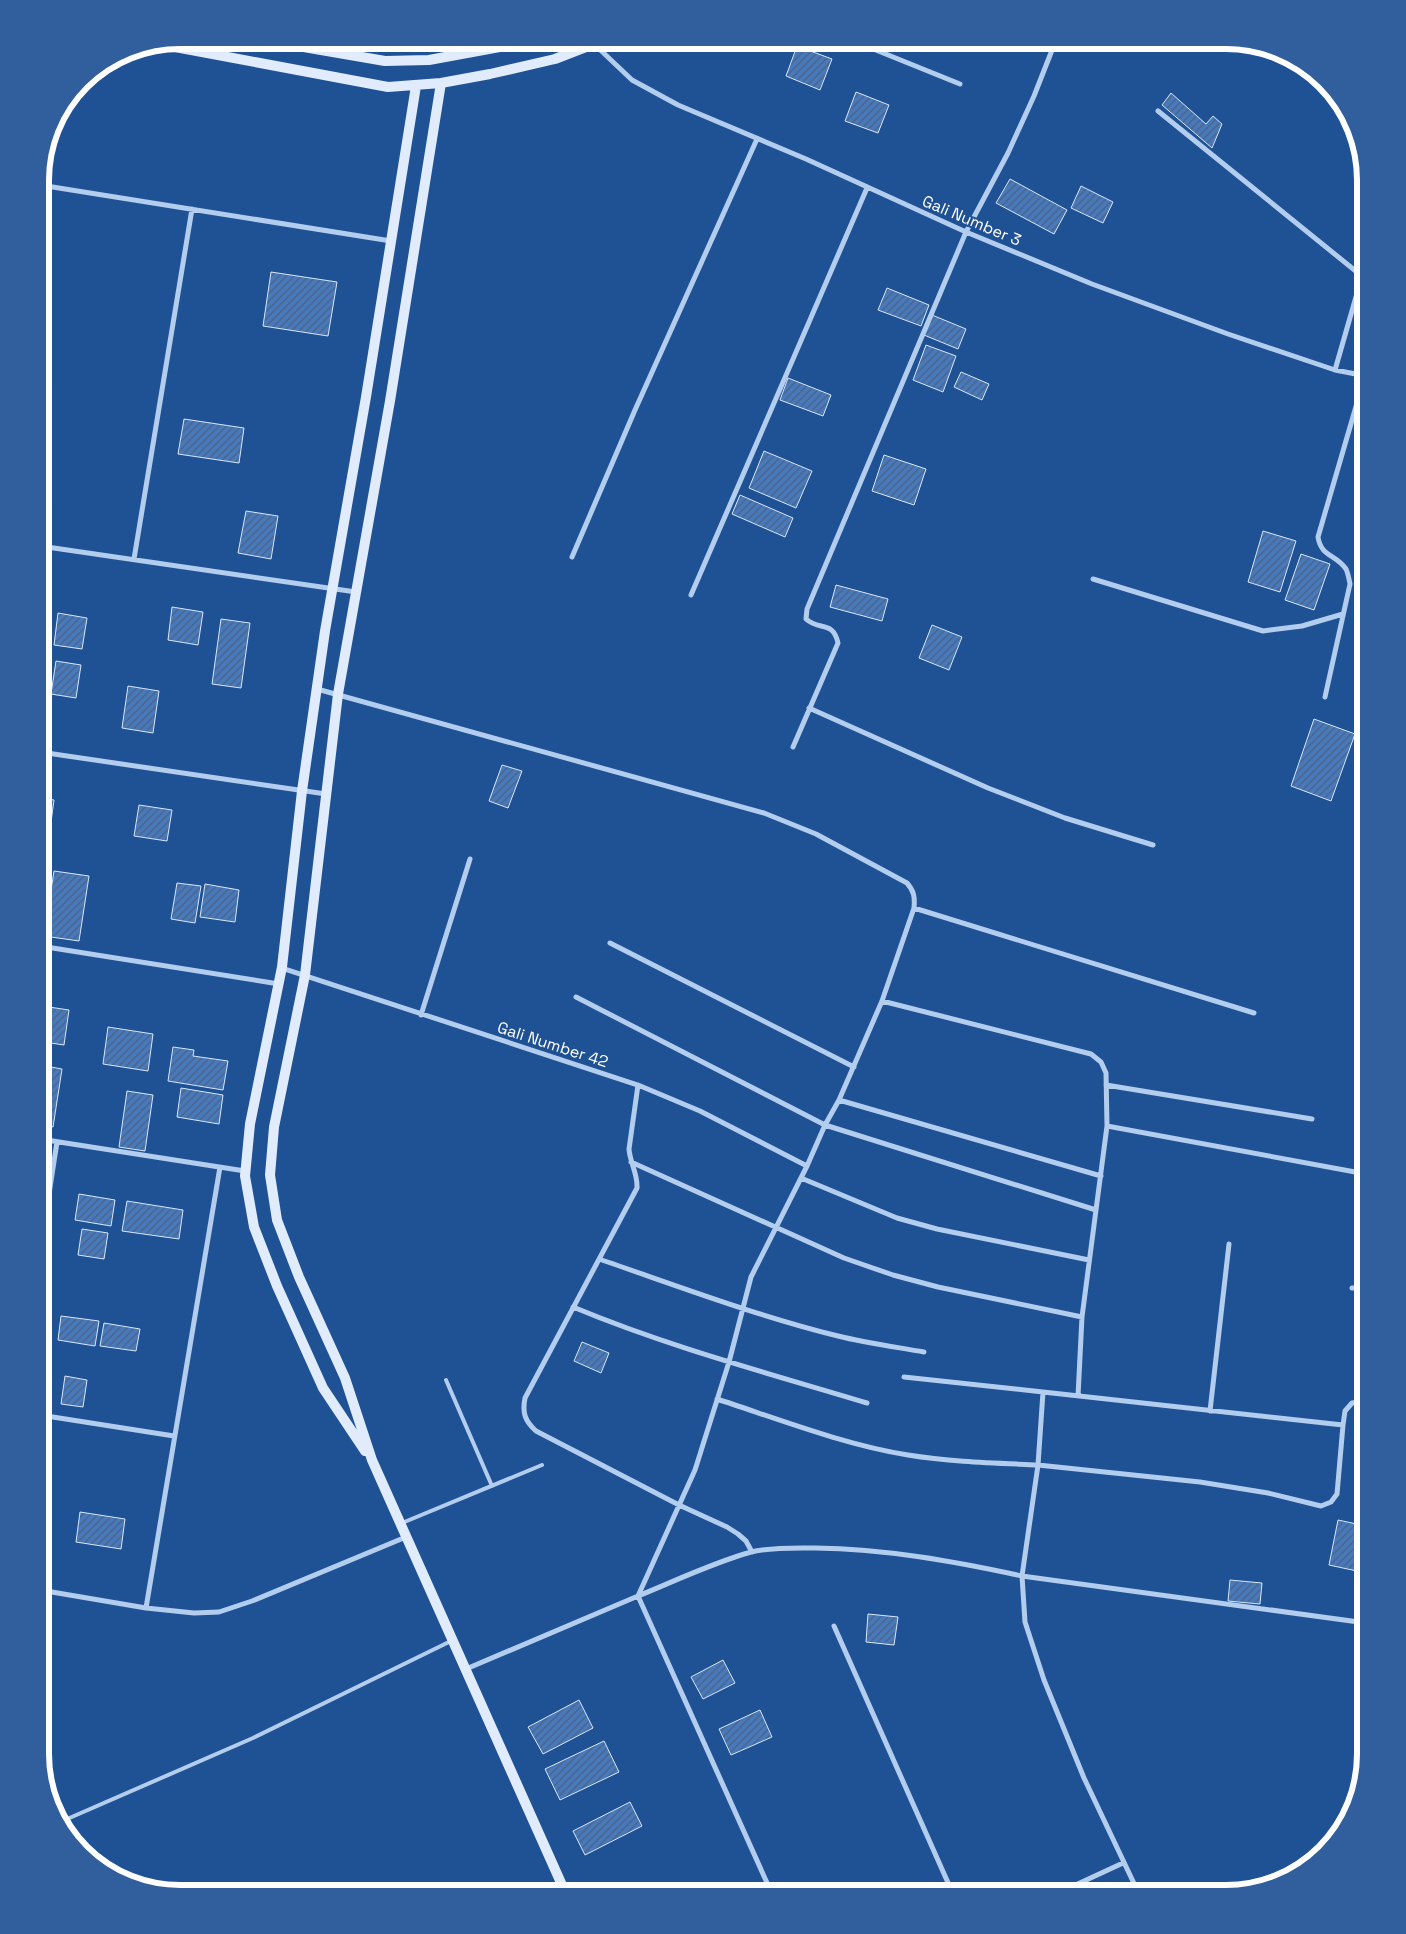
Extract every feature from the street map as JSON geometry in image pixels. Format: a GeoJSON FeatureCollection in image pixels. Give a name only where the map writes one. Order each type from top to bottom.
{"type":"FeatureCollection","features":[{"type":"Feature","properties":{"kind":"street"},"geometry":{"type":"LineString","coordinates":[[186,49],[388,87],[441,83],[490,74],[555,59],[579,49]]}},
{"type":"Feature","properties":{"kind":"street"},"geometry":{"type":"LineString","coordinates":[[315,49],[385,61],[428,60],[488,49]]}},
{"type":"Feature","properties":{"kind":"street","name":"Gali Number 3"},"geometry":{"type":"LineString","coordinates":[[599,49],[632,80],[678,105],[806,159],[966,232],[1092,284],[1174,314],[1335,370],[1357,375]]}},
{"type":"Feature","properties":{"kind":"street"},"geometry":{"type":"LineString","coordinates":[[873,49],[960,84]]}},
{"type":"Feature","properties":{"kind":"street"},"geometry":{"type":"LineString","coordinates":[[793,746],[838,643],[836,634],[829,628],[810,623],[806,619],[807,609],[966,232],[1008,153],[1052,49]]}},
{"type":"Feature","properties":{"kind":"street"},"geometry":{"type":"LineString","coordinates":[[441,83],[393,382],[338,694],[305,975],[274,1128],[270,1175],[277,1220],[300,1277],[346,1378],[372,1460],[562,1885]]}},
{"type":"Feature","properties":{"kind":"street"},"geometry":{"type":"LineString","coordinates":[[372,1460],[323,1388],[277,1286],[254,1227],[245,1171],[250,1124],[282,967],[316,688],[416,86]]}},
{"type":"Feature","properties":{"kind":"street"},"geometry":{"type":"LineString","coordinates":[[1158,111],[1357,272]]}},
{"type":"Feature","properties":{"kind":"street"},"geometry":{"type":"LineString","coordinates":[[572,557],[757,139]]}},
{"type":"Feature","properties":{"kind":"street"},"geometry":{"type":"LineString","coordinates":[[49,186],[391,241]]}},
{"type":"Feature","properties":{"kind":"street"},"geometry":{"type":"LineString","coordinates":[[691,595],[867,188]]}},
{"type":"Feature","properties":{"kind":"street"},"geometry":{"type":"LineString","coordinates":[[134,559],[192,209]]}},
{"type":"Feature","properties":{"kind":"street"},"geometry":{"type":"LineString","coordinates":[[1335,370],[1357,297]]}},
{"type":"Feature","properties":{"kind":"street"},"geometry":{"type":"LineString","coordinates":[[1325,697],[1350,584],[1346,570],[1338,560],[1324,552],[1319,546],[1318,537],[1357,403]]}},
{"type":"Feature","properties":{"kind":"street"},"geometry":{"type":"LineString","coordinates":[[49,547],[357,592]]}},
{"type":"Feature","properties":{"kind":"street"},"geometry":{"type":"LineString","coordinates":[[1093,579],[1263,631],[1302,626],[1343,614]]}},
{"type":"Feature","properties":{"kind":"street"},"geometry":{"type":"LineString","coordinates":[[316,688],[764,813],[816,834],[907,883],[912,889],[914,908],[882,1001],[840,1100],[825,1125],[807,1166],[751,1277],[729,1362],[695,1470],[638,1596],[768,1885]]}},
{"type":"Feature","properties":{"kind":"street"},"geometry":{"type":"LineString","coordinates":[[809,708],[988,788],[1065,818],[1153,846]]}},
{"type":"Feature","properties":{"kind":"street"},"geometry":{"type":"LineString","coordinates":[[49,753],[326,794]]}},
{"type":"Feature","properties":{"kind":"street"},"geometry":{"type":"LineString","coordinates":[[421,1015],[470,859]]}},
{"type":"Feature","properties":{"kind":"street"},"geometry":{"type":"LineString","coordinates":[[914,908],[1254,1013]]}},
{"type":"Feature","properties":{"kind":"street"},"geometry":{"type":"LineString","coordinates":[[610,943],[854,1067]]}},
{"type":"Feature","properties":{"kind":"street"},"geometry":{"type":"LineString","coordinates":[[49,947],[279,984]]}},
{"type":"Feature","properties":{"kind":"street","name":"Gali Number 42"},"geometry":{"type":"LineString","coordinates":[[282,967],[421,1015],[638,1085],[700,1111],[807,1166]]}},
{"type":"Feature","properties":{"kind":"street"},"geometry":{"type":"LineString","coordinates":[[576,997],[825,1125],[1096,1210]]}},
{"type":"Feature","properties":{"kind":"street"},"geometry":{"type":"LineString","coordinates":[[882,1001],[1091,1054],[1101,1062],[1106,1074],[1107,1126],[1082,1317],[1078,1396]]}},
{"type":"Feature","properties":{"kind":"street"},"geometry":{"type":"LineString","coordinates":[[638,1085],[630,1149],[631,1162],[638,1179],[637,1188],[525,1398],[522,1409],[526,1422],[536,1431],[738,1534],[746,1541],[752,1552]]}},
{"type":"Feature","properties":{"kind":"street"},"geometry":{"type":"LineString","coordinates":[[1106,1086],[1312,1119]]}},
{"type":"Feature","properties":{"kind":"street"},"geometry":{"type":"LineString","coordinates":[[840,1100],[1101,1176]]}},
{"type":"Feature","properties":{"kind":"street"},"geometry":{"type":"LineString","coordinates":[[1107,1126],[1357,1172]]}},
{"type":"Feature","properties":{"kind":"street"},"geometry":{"type":"LineString","coordinates":[[49,1141],[245,1171]]}},
{"type":"Feature","properties":{"kind":"street"},"geometry":{"type":"LineString","coordinates":[[49,1194],[57,1142]]}},
{"type":"Feature","properties":{"kind":"street"},"geometry":{"type":"LineString","coordinates":[[631,1162],[844,1258],[892,1275],[946,1289],[1082,1317]]}},
{"type":"Feature","properties":{"kind":"street"},"geometry":{"type":"LineString","coordinates":[[146,1608],[220,1167]]}},
{"type":"Feature","properties":{"kind":"street"},"geometry":{"type":"LineString","coordinates":[[801,1178],[897,1218],[938,1229],[1089,1260]]}},
{"type":"Feature","properties":{"kind":"street"},"geometry":{"type":"LineString","coordinates":[[1210,1411],[1229,1244]]}},
{"type":"Feature","properties":{"kind":"street"},"geometry":{"type":"LineString","coordinates":[[599,1259],[742,1308],[840,1337],[924,1352]]}},
{"type":"Feature","properties":{"kind":"street"},"geometry":{"type":"LineString","coordinates":[[1352,1288],[1357,1288]]}},
{"type":"Feature","properties":{"kind":"street"},"geometry":{"type":"LineString","coordinates":[[574,1307],[649,1337],[867,1403]]}},
{"type":"Feature","properties":{"kind":"street"},"geometry":{"type":"LineString","coordinates":[[904,1377],[1343,1425]]}},
{"type":"Feature","properties":{"kind":"street"},"geometry":{"type":"LineString","coordinates":[[1043,1392],[1038,1465],[1022,1576],[1025,1622],[1044,1680],[1084,1778],[1134,1885]]}},
{"type":"Feature","properties":{"kind":"street"},"geometry":{"type":"LineString","coordinates":[[717,1399],[854,1442],[908,1455],[1038,1465],[1209,1484],[1268,1493],[1321,1506],[1331,1502],[1337,1494],[1345,1411],[1352,1402],[1357,1402]]}},
{"type":"Feature","properties":{"kind":"street"},"geometry":{"type":"LineString","coordinates":[[49,1416],[174,1436]]}},
{"type":"Feature","properties":{"kind":"street"},"geometry":{"type":"LineString","coordinates":[[49,1592],[146,1608],[194,1613],[219,1612],[252,1601],[406,1537]]}},
{"type":"Feature","properties":{"kind":"street"},"geometry":{"type":"LineString","coordinates":[[466,1669],[702,1570],[752,1552],[791,1548],[898,1553],[1022,1576],[1357,1622]]}},
{"type":"Feature","properties":{"kind":"street"},"geometry":{"type":"LineString","coordinates":[[834,1626],[949,1885]]}},
{"type":"Feature","properties":{"kind":"street"},"geometry":{"type":"LineString","coordinates":[[1075,1885],[1123,1863]]}},
{"type":"Feature","properties":{"kind":"lane"},"geometry":{"type":"LineString","coordinates":[[446,1380],[492,1486]]}},
{"type":"Feature","properties":{"kind":"lane"},"geometry":{"type":"LineString","coordinates":[[400,1524],[542,1465]]}},
{"type":"Feature","properties":{"kind":"lane"},"geometry":{"type":"LineString","coordinates":[[65,1819],[253,1738],[453,1640]]}},
{"type":"Feature","properties":{"kind":"building"},"geometry":{"type":"Polygon","coordinates":[[[796,49],[805,49],[832,59],[820,90],[786,76],[796,49]]]}},
{"type":"Feature","properties":{"kind":"building"},"geometry":{"type":"Polygon","coordinates":[[[856,92],[889,105],[878,133],[845,121],[856,92]]]}},
{"type":"Feature","properties":{"kind":"building"},"geometry":{"type":"Polygon","coordinates":[[[1171,93],[1206,124],[1213,116],[1222,124],[1212,148],[1162,105],[1171,93]]]}},
{"type":"Feature","properties":{"kind":"building"},"geometry":{"type":"Polygon","coordinates":[[[1010,179],[1067,210],[1054,234],[996,203],[1010,179]]]}},
{"type":"Feature","properties":{"kind":"building"},"geometry":{"type":"Polygon","coordinates":[[[1081,186],[1113,202],[1103,223],[1071,208],[1081,186]]]}},
{"type":"Feature","properties":{"kind":"building"},"geometry":{"type":"Polygon","coordinates":[[[271,272],[337,282],[328,336],[263,326],[271,272]]]}},
{"type":"Feature","properties":{"kind":"building"},"geometry":{"type":"Polygon","coordinates":[[[887,288],[929,305],[921,326],[878,310],[887,288]]]}},
{"type":"Feature","properties":{"kind":"building"},"geometry":{"type":"Polygon","coordinates":[[[932,315],[966,329],[958,349],[924,335],[932,315]]]}},
{"type":"Feature","properties":{"kind":"building"},"geometry":{"type":"Polygon","coordinates":[[[926,345],[956,356],[943,392],[913,380],[926,345]]]}},
{"type":"Feature","properties":{"kind":"building"},"geometry":{"type":"Polygon","coordinates":[[[961,372],[989,384],[982,400],[954,387],[961,372]]]}},
{"type":"Feature","properties":{"kind":"building"},"geometry":{"type":"Polygon","coordinates":[[[788,378],[831,395],[823,416],[780,400],[788,378]]]}},
{"type":"Feature","properties":{"kind":"building"},"geometry":{"type":"Polygon","coordinates":[[[184,419],[244,428],[239,463],[178,454],[184,419]]]}},
{"type":"Feature","properties":{"kind":"building"},"geometry":{"type":"Polygon","coordinates":[[[764,451],[812,471],[796,508],[749,488],[764,451]]]}},
{"type":"Feature","properties":{"kind":"building"},"geometry":{"type":"Polygon","coordinates":[[[884,455],[926,469],[914,505],[872,491],[884,455]]]}},
{"type":"Feature","properties":{"kind":"building"},"geometry":{"type":"Polygon","coordinates":[[[740,495],[793,518],[785,537],[732,514],[740,495]]]}},
{"type":"Feature","properties":{"kind":"building"},"geometry":{"type":"Polygon","coordinates":[[[246,511],[278,516],[271,559],[238,553],[246,511]]]}},
{"type":"Feature","properties":{"kind":"building"},"geometry":{"type":"Polygon","coordinates":[[[1263,531],[1296,541],[1280,592],[1248,582],[1263,531]]]}},
{"type":"Feature","properties":{"kind":"building"},"geometry":{"type":"Polygon","coordinates":[[[1301,554],[1330,564],[1314,610],[1285,600],[1301,554]]]}},
{"type":"Feature","properties":{"kind":"building"},"geometry":{"type":"Polygon","coordinates":[[[836,585],[888,599],[882,621],[830,607],[836,585]]]}},
{"type":"Feature","properties":{"kind":"building"},"geometry":{"type":"Polygon","coordinates":[[[172,607],[203,612],[198,645],[168,640],[172,607]]]}},
{"type":"Feature","properties":{"kind":"building"},"geometry":{"type":"Polygon","coordinates":[[[58,613],[87,618],[82,649],[54,645],[58,613]]]}},
{"type":"Feature","properties":{"kind":"building"},"geometry":{"type":"Polygon","coordinates":[[[221,619],[250,623],[241,688],[212,684],[221,619]]]}},
{"type":"Feature","properties":{"kind":"building"},"geometry":{"type":"Polygon","coordinates":[[[932,625],[962,637],[949,670],[919,658],[932,625]]]}},
{"type":"Feature","properties":{"kind":"building"},"geometry":{"type":"Polygon","coordinates":[[[56,661],[81,665],[76,698],[51,694],[56,661]]]}},
{"type":"Feature","properties":{"kind":"building"},"geometry":{"type":"Polygon","coordinates":[[[128,686],[159,691],[153,733],[122,728],[128,686]]]}},
{"type":"Feature","properties":{"kind":"building"},"geometry":{"type":"Polygon","coordinates":[[[1314,719],[1355,734],[1331,801],[1291,786],[1314,719]]]}},
{"type":"Feature","properties":{"kind":"building"},"geometry":{"type":"Polygon","coordinates":[[[502,765],[522,771],[508,808],[489,801],[502,765]]]}},
{"type":"Feature","properties":{"kind":"building"},"geometry":{"type":"Polygon","coordinates":[[[49,799],[54,800],[49,829],[49,799]]]}},
{"type":"Feature","properties":{"kind":"building"},"geometry":{"type":"Polygon","coordinates":[[[139,805],[172,810],[167,841],[134,836],[139,805]]]}},
{"type":"Feature","properties":{"kind":"building"},"geometry":{"type":"Polygon","coordinates":[[[54,871],[89,876],[79,941],[49,937],[49,904],[54,871]]]}},
{"type":"Feature","properties":{"kind":"building"},"geometry":{"type":"Polygon","coordinates":[[[177,883],[201,886],[195,923],[171,919],[177,883]]]}},
{"type":"Feature","properties":{"kind":"building"},"geometry":{"type":"Polygon","coordinates":[[[205,884],[239,890],[235,922],[200,917],[205,884]]]}},
{"type":"Feature","properties":{"kind":"building"},"geometry":{"type":"Polygon","coordinates":[[[49,1007],[69,1010],[64,1045],[49,1043],[49,1007]]]}},
{"type":"Feature","properties":{"kind":"building"},"geometry":{"type":"Polygon","coordinates":[[[108,1027],[153,1034],[148,1071],[103,1064],[108,1027]]]}},
{"type":"Feature","properties":{"kind":"building"},"geometry":{"type":"Polygon","coordinates":[[[173,1047],[194,1050],[193,1056],[228,1061],[223,1090],[168,1081],[173,1047]]]}},
{"type":"Feature","properties":{"kind":"building"},"geometry":{"type":"Polygon","coordinates":[[[49,1067],[62,1069],[53,1127],[49,1126],[49,1067]]]}},
{"type":"Feature","properties":{"kind":"building"},"geometry":{"type":"Polygon","coordinates":[[[181,1088],[223,1095],[219,1124],[177,1117],[181,1088]]]}},
{"type":"Feature","properties":{"kind":"building"},"geometry":{"type":"Polygon","coordinates":[[[127,1091],[153,1095],[145,1151],[119,1147],[127,1091]]]}},
{"type":"Feature","properties":{"kind":"building"},"geometry":{"type":"Polygon","coordinates":[[[79,1194],[115,1200],[111,1226],[75,1220],[79,1194]]]}},
{"type":"Feature","properties":{"kind":"building"},"geometry":{"type":"Polygon","coordinates":[[[127,1201],[183,1210],[179,1239],[122,1231],[127,1201]]]}},
{"type":"Feature","properties":{"kind":"building"},"geometry":{"type":"Polygon","coordinates":[[[82,1229],[108,1233],[104,1259],[78,1255],[82,1229]]]}},
{"type":"Feature","properties":{"kind":"building"},"geometry":{"type":"Polygon","coordinates":[[[61,1316],[99,1321],[95,1346],[58,1340],[61,1316]]]}},
{"type":"Feature","properties":{"kind":"building"},"geometry":{"type":"Polygon","coordinates":[[[104,1323],[140,1329],[136,1351],[100,1346],[104,1323]]]}},
{"type":"Feature","properties":{"kind":"building"},"geometry":{"type":"Polygon","coordinates":[[[582,1342],[609,1353],[601,1373],[574,1361],[582,1342]]]}},
{"type":"Feature","properties":{"kind":"building"},"geometry":{"type":"Polygon","coordinates":[[[65,1376],[87,1380],[83,1407],[61,1404],[65,1376]]]}},
{"type":"Feature","properties":{"kind":"building"},"geometry":{"type":"Polygon","coordinates":[[[80,1512],[125,1519],[121,1549],[76,1542],[80,1512]]]}},
{"type":"Feature","properties":{"kind":"building"},"geometry":{"type":"Polygon","coordinates":[[[1338,1520],[1357,1524],[1357,1571],[1329,1565],[1338,1520]]]}},
{"type":"Feature","properties":{"kind":"building"},"geometry":{"type":"Polygon","coordinates":[[[1230,1580],[1262,1583],[1260,1604],[1228,1601],[1230,1580]]]}},
{"type":"Feature","properties":{"kind":"building"},"geometry":{"type":"Polygon","coordinates":[[[868,1614],[898,1617],[894,1645],[866,1642],[868,1614]]]}},
{"type":"Feature","properties":{"kind":"building"},"geometry":{"type":"Polygon","coordinates":[[[723,1660],[735,1683],[703,1699],[691,1677],[723,1660]]]}},
{"type":"Feature","properties":{"kind":"building"},"geometry":{"type":"Polygon","coordinates":[[[579,1700],[593,1728],[543,1754],[528,1727],[579,1700]]]}},
{"type":"Feature","properties":{"kind":"building"},"geometry":{"type":"Polygon","coordinates":[[[760,1710],[772,1737],[731,1755],[719,1729],[760,1710]]]}},
{"type":"Feature","properties":{"kind":"building"},"geometry":{"type":"Polygon","coordinates":[[[604,1741],[619,1772],[560,1800],[545,1769],[604,1741]]]}},
{"type":"Feature","properties":{"kind":"building"},"geometry":{"type":"Polygon","coordinates":[[[630,1802],[642,1826],[585,1855],[573,1831],[630,1802]]]}}]}
